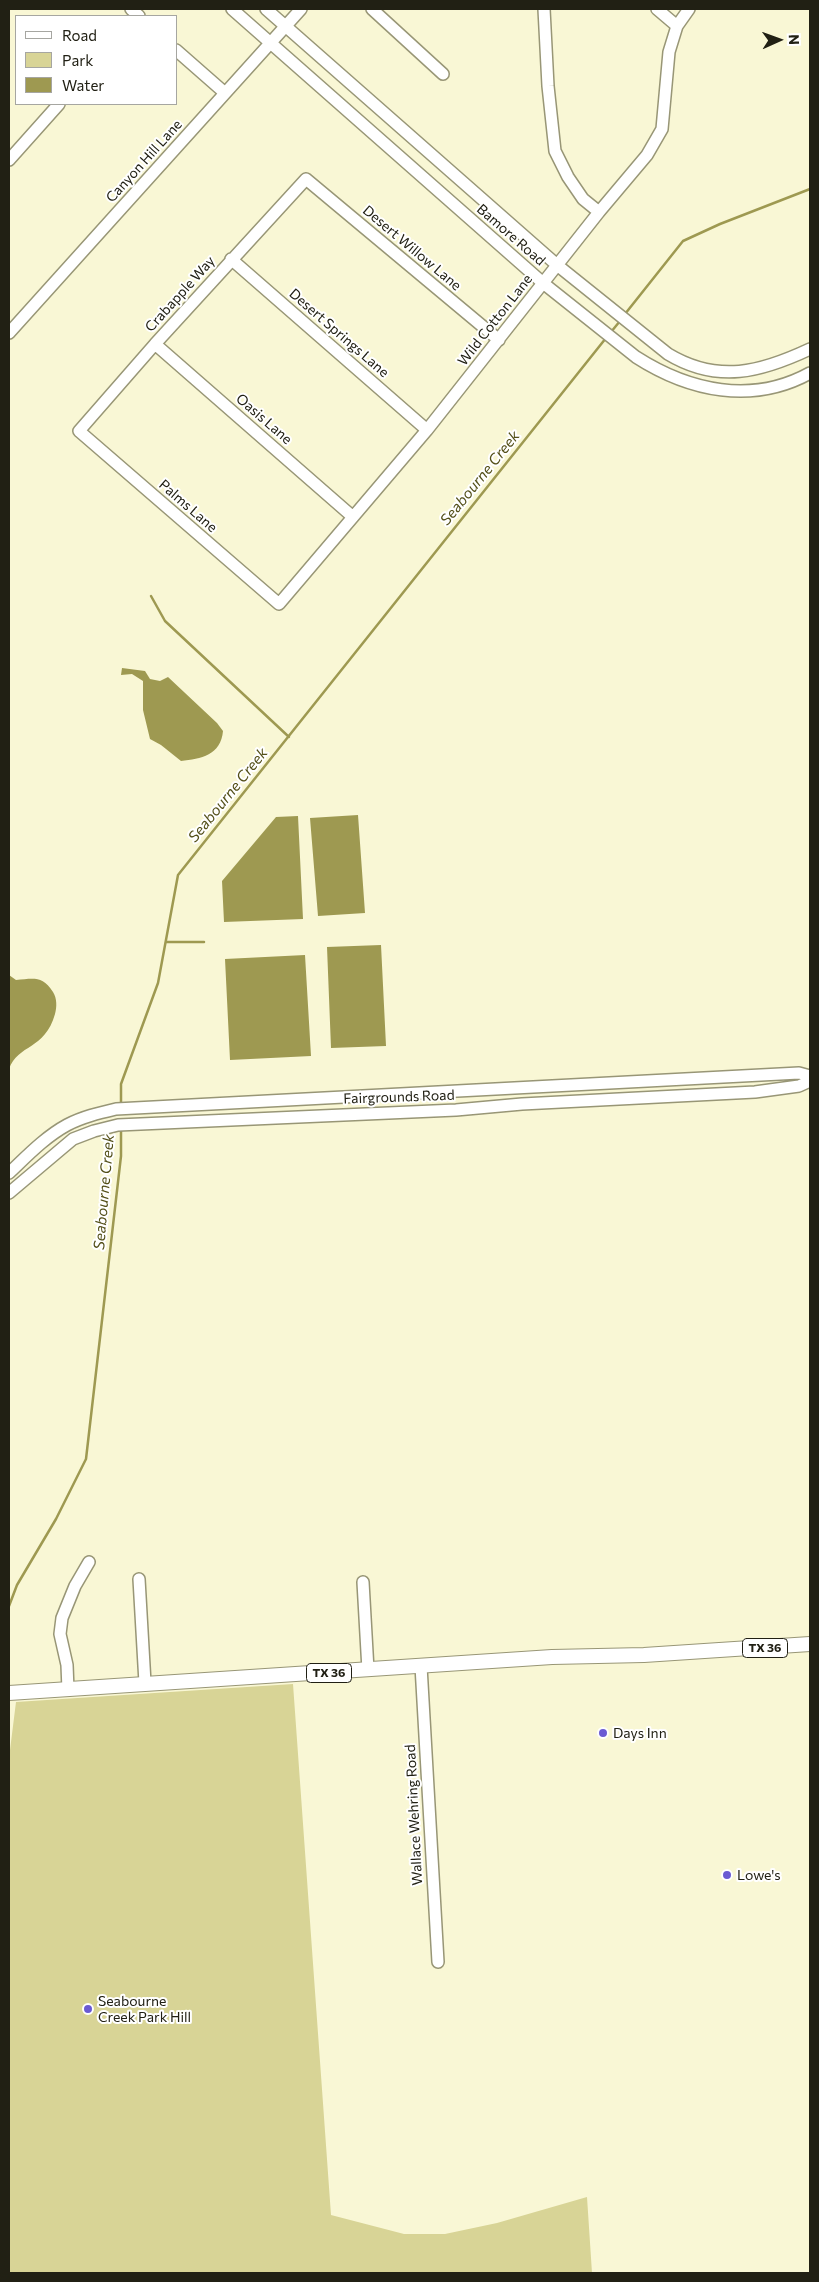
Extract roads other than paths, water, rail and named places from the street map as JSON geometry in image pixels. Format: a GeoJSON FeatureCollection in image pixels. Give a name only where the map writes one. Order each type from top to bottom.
{"type":"FeatureCollection","features":[{"type":"Feature","properties":{"kind":"main road","name":"TX 36"},"geometry":{"type":"LineString","coordinates":[[9,1693],[552,1657],[719,1651],[810,1644]]}},
{"type":"Feature","properties":{"kind":"street","name":"Bamore Road"},"geometry":{"type":"LineString","coordinates":[[232,9],[543,283],[636,357],[666,376],[710,389],[749,391],[791,382],[810,373]]}},
{"type":"Feature","properties":{"kind":"street","name":"Bamore Road"},"geometry":{"type":"LineString","coordinates":[[266,9],[557,265],[643,335],[683,363],[724,372],[754,371],[780,364],[810,349]]}},
{"type":"Feature","properties":{"kind":"street","name":"Canyon Hill Lane"},"geometry":{"type":"LineString","coordinates":[[9,333],[301,9]]}},
{"type":"Feature","properties":{"kind":"street"},"geometry":{"type":"LineString","coordinates":[[372,9],[443,74]]}},
{"type":"Feature","properties":{"kind":"street"},"geometry":{"type":"LineString","coordinates":[[544,9],[548,86],[555,151],[568,177],[583,199],[599,212]]}},
{"type":"Feature","properties":{"kind":"street"},"geometry":{"type":"LineString","coordinates":[[658,9],[677,26]]}},
{"type":"Feature","properties":{"kind":"street","name":"Wild Cotton Lane"},"geometry":{"type":"LineString","coordinates":[[278,604],[427,430],[599,212],[647,155],[662,129],[669,52],[677,26],[689,9]]}},
{"type":"Feature","properties":{"kind":"street"},"geometry":{"type":"LineString","coordinates":[[178,52],[225,94]]}},
{"type":"Feature","properties":{"kind":"street"},"geometry":{"type":"LineString","coordinates":[[9,160],[58,105]]}},
{"type":"Feature","properties":{"kind":"street","name":"Crabapple Way"},"geometry":{"type":"LineString","coordinates":[[78,431],[231,259],[306,179]]}},
{"type":"Feature","properties":{"kind":"street","name":"Desert Willow Lane"},"geometry":{"type":"LineString","coordinates":[[306,179],[498,340]]}},
{"type":"Feature","properties":{"kind":"street","name":"Desert Springs Lane"},"geometry":{"type":"LineString","coordinates":[[231,259],[427,430]]}},
{"type":"Feature","properties":{"kind":"street","name":"Oasis Lane"},"geometry":{"type":"LineString","coordinates":[[155,344],[353,517]]}},
{"type":"Feature","properties":{"kind":"street","name":"Palms Lane"},"geometry":{"type":"LineString","coordinates":[[78,431],[278,604]]}},
{"type":"Feature","properties":{"kind":"street","name":"Fairgrounds Road"},"geometry":{"type":"LineString","coordinates":[[9,1173],[43,1142],[65,1126],[89,1116],[116,1109],[799,1074],[810,1076]]}},
{"type":"Feature","properties":{"kind":"street","name":"Fairgrounds Road"},"geometry":{"type":"LineString","coordinates":[[9,1193],[73,1139],[118,1125],[149,1122],[456,1110],[522,1104],[745,1093],[799,1086],[810,1081]]}},
{"type":"Feature","properties":{"kind":"street"},"geometry":{"type":"LineString","coordinates":[[68,1690],[68,1665],[60,1634],[62,1618],[75,1586],[89,1562]]}},
{"type":"Feature","properties":{"kind":"street"},"geometry":{"type":"LineString","coordinates":[[139,1578],[145,1683]]}},
{"type":"Feature","properties":{"kind":"street"},"geometry":{"type":"LineString","coordinates":[[363,1582],[368,1670]]}},
{"type":"Feature","properties":{"kind":"street","name":"Wallace Wehring Road"},"geometry":{"type":"LineString","coordinates":[[421,1666],[438,1962]]}},
{"type":"Feature","properties":{"kind":"water"},"geometry":{"type":"Polygon","coordinates":[[[122,668],[145,671],[150,679],[160,681],[168,677],[217,723],[223,731],[218,746],[214,751],[203,757],[181,761],[150,739],[143,710],[143,681],[132,674],[121,675],[122,668]]]}},
{"type":"Feature","properties":{"kind":"water"},"geometry":{"type":"Polygon","coordinates":[[[358,815],[365,913],[318,916],[310,818],[358,815]]]}},
{"type":"Feature","properties":{"kind":"water"},"geometry":{"type":"Polygon","coordinates":[[[298,816],[303,919],[224,922],[222,881],[276,817],[298,816]]]}},
{"type":"Feature","properties":{"kind":"water"},"geometry":{"type":"Polygon","coordinates":[[[381,945],[386,1046],[331,1048],[327,947],[381,945]]]}},
{"type":"Feature","properties":{"kind":"water"},"geometry":{"type":"Polygon","coordinates":[[[305,955],[311,1056],[230,1060],[225,959],[305,955]]]}},
{"type":"Feature","properties":{"kind":"water"},"geometry":{"type":"Polygon","coordinates":[[[9,975],[16,980],[41,980],[54,994],[56,1006],[51,1026],[38,1041],[13,1061],[9,1069],[9,975]]]}},
{"type":"Feature","properties":{"kind":"waterway","name":"Seabourne Creek"},"geometry":{"type":"LineString","coordinates":[[625,314],[683,241],[720,224],[810,189]]}},
{"type":"Feature","properties":{"kind":"waterway","name":"Seabourne Creek"},"geometry":{"type":"LineString","coordinates":[[611,332],[620,321]]}},
{"type":"Feature","properties":{"kind":"waterway","name":"Seabourne Creek"},"geometry":{"type":"LineString","coordinates":[[121,1105],[121,1084],[158,983],[178,875],[606,338]]}},
{"type":"Feature","properties":{"kind":"waterway"},"geometry":{"type":"LineString","coordinates":[[151,596],[165,621],[289,737]]}},
{"type":"Feature","properties":{"kind":"waterway"},"geometry":{"type":"LineString","coordinates":[[166,942],[204,942]]}},
{"type":"Feature","properties":{"kind":"waterway","name":"Seabourne Creek"},"geometry":{"type":"LineString","coordinates":[[9,1606],[17,1585],[56,1519],[86,1459],[121,1156],[121,1128]]}},
{"type":"Feature","properties":{"kind":"place","name":"Days Inn"},"geometry":{"type":"Point","coordinates":[603,1733]}},
{"type":"Feature","properties":{"kind":"place","name":"Lowe's"},"geometry":{"type":"Point","coordinates":[727,1875]}},
{"type":"Feature","properties":{"kind":"place","name":"Seabourne Creek Park Hill"},"geometry":{"type":"Point","coordinates":[88,2009]}}]}
